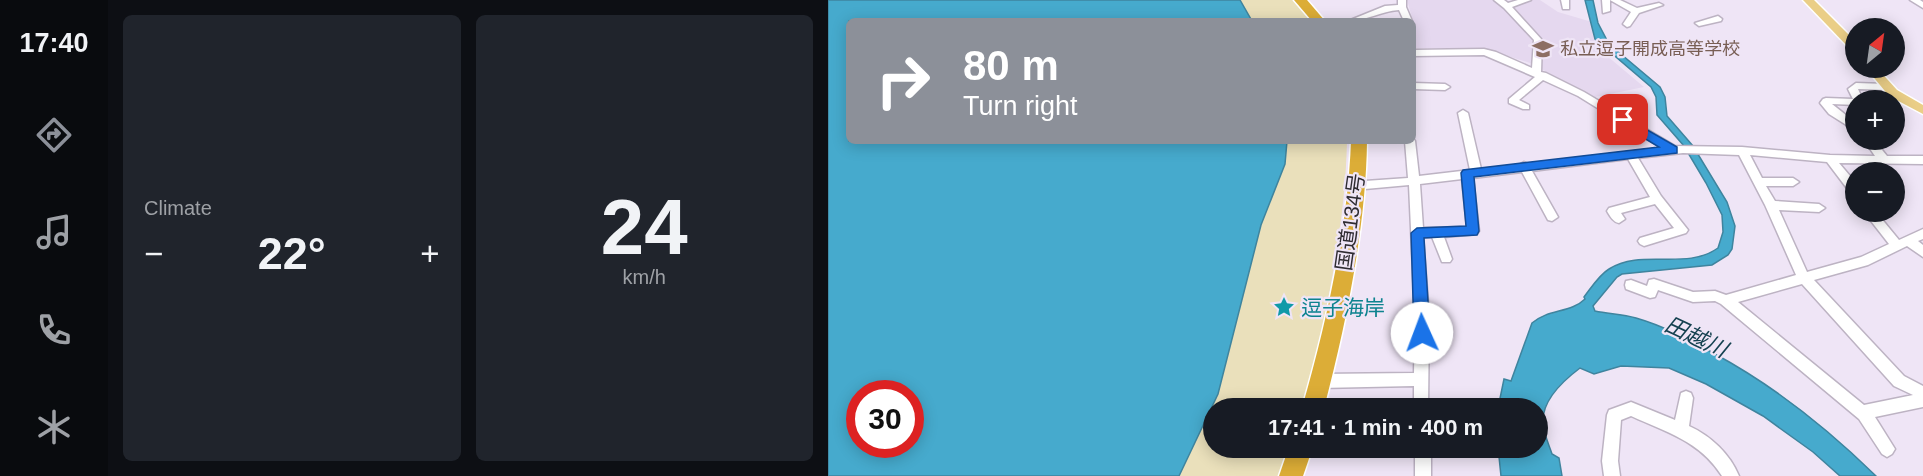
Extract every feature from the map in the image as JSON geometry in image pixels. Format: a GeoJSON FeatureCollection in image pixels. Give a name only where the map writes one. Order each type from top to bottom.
{"type":"FeatureCollection","features":[{"type":"Feature","properties":{"kind":"highway"},"geometry":{"type":"LineString","coordinates":[[1300,0],[1316,18]]}},
{"type":"Feature","properties":{"kind":"highway","name":"国道134号"},"geometry":{"type":"LineString","coordinates":[[1316,398],[1354,211],[1359,144]]}},
{"type":"Feature","properties":{"kind":"highway"},"geometry":{"type":"LineString","coordinates":[[1291,476],[1297,458]]}},
{"type":"Feature","properties":{"kind":"main road"},"geometry":{"type":"LineString","coordinates":[[1808,0],[1845,38]]}},
{"type":"Feature","properties":{"kind":"main road"},"geometry":{"type":"LineString","coordinates":[[1879,78],[1886,87],[1906,102],[1923,110]]}},
{"type":"Feature","properties":{"kind":"street"},"geometry":{"type":"LineString","coordinates":[[1498,0],[1507,6],[1538,40],[1540,74],[1512,101],[1526,107]]}},
{"type":"Feature","properties":{"kind":"street"},"geometry":{"type":"LineString","coordinates":[[1507,6],[1527,0]]}},
{"type":"Feature","properties":{"kind":"street"},"geometry":{"type":"LineString","coordinates":[[1606,0],[1606,11]]}},
{"type":"Feature","properties":{"kind":"street"},"geometry":{"type":"LineString","coordinates":[[1614,0],[1636,11]]}},
{"type":"Feature","properties":{"kind":"street"},"geometry":{"type":"LineString","coordinates":[[1914,0],[1923,6]]}},
{"type":"Feature","properties":{"kind":"street"},"geometry":{"type":"LineString","coordinates":[[1380,2],[1400,5]]}},
{"type":"Feature","properties":{"kind":"street"},"geometry":{"type":"LineString","coordinates":[[1361,18],[1400,5]]}},
{"type":"Feature","properties":{"kind":"street"},"geometry":{"type":"LineString","coordinates":[[1627,24],[1636,11],[1659,5]]}},
{"type":"Feature","properties":{"kind":"street"},"geometry":{"type":"LineString","coordinates":[[1700,23],[1718,19]]}},
{"type":"Feature","properties":{"kind":"street"},"geometry":{"type":"LineString","coordinates":[[1416,53],[1484,52],[1540,74],[1581,94],[1678,149]]}},
{"type":"Feature","properties":{"kind":"street"},"geometry":{"type":"LineString","coordinates":[[1416,86],[1445,87]]}},
{"type":"Feature","properties":{"kind":"street"},"geometry":{"type":"LineString","coordinates":[[1853,90],[1856,86],[1886,87]]}},
{"type":"Feature","properties":{"kind":"street"},"geometry":{"type":"LineString","coordinates":[[1845,101],[1826,101],[1825,103],[1845,120]]}},
{"type":"Feature","properties":{"kind":"street"},"geometry":{"type":"LineString","coordinates":[[1417,233],[1473,231],[1472,173],[1463,112]]}},
{"type":"Feature","properties":{"kind":"street"},"geometry":{"type":"LineString","coordinates":[[1410,144],[1417,233],[1421,398]]}},
{"type":"Feature","properties":{"kind":"street"},"geometry":{"type":"LineString","coordinates":[[1365,184],[1414,181],[1678,149],[1742,151],[1830,159],[1923,160]]}},
{"type":"Feature","properties":{"kind":"street"},"geometry":{"type":"LineString","coordinates":[[1876,150],[1884,160]]}},
{"type":"Feature","properties":{"kind":"street"},"geometry":{"type":"LineString","coordinates":[[1742,151],[1771,205],[1804,278],[1899,381],[1923,393]]}},
{"type":"Feature","properties":{"kind":"street"},"geometry":{"type":"LineString","coordinates":[[1630,154],[1657,199],[1682,230],[1644,241]]}},
{"type":"Feature","properties":{"kind":"street"},"geometry":{"type":"LineString","coordinates":[[1830,159],[1845,178]]}},
{"type":"Feature","properties":{"kind":"street"},"geometry":{"type":"LineString","coordinates":[[1524,166],[1552,217]]}},
{"type":"Feature","properties":{"kind":"street"},"geometry":{"type":"LineString","coordinates":[[1759,183],[1793,183]]}},
{"type":"Feature","properties":{"kind":"street"},"geometry":{"type":"LineString","coordinates":[[1619,219],[1613,211],[1657,199]]}},
{"type":"Feature","properties":{"kind":"street"},"geometry":{"type":"LineString","coordinates":[[1771,205],[1820,207]]}},
{"type":"Feature","properties":{"kind":"street"},"geometry":{"type":"LineString","coordinates":[[1878,222],[1896,245]]}},
{"type":"Feature","properties":{"kind":"street"},"geometry":{"type":"LineString","coordinates":[[1437,232],[1446,258]]}},
{"type":"Feature","properties":{"kind":"street"},"geometry":{"type":"LineString","coordinates":[[1726,300],[1864,261],[1923,234]]}},
{"type":"Feature","properties":{"kind":"street"},"geometry":{"type":"LineString","coordinates":[[1909,241],[1923,252]]}},
{"type":"Feature","properties":{"kind":"street"},"geometry":{"type":"LineString","coordinates":[[1631,285],[1650,293],[1654,284],[1693,297],[1714,296],[1726,300],[1864,413],[1887,449]]}},
{"type":"Feature","properties":{"kind":"street"},"geometry":{"type":"LineString","coordinates":[[1320,381],[1422,379]]}},
{"type":"Feature","properties":{"kind":"street"},"geometry":{"type":"LineString","coordinates":[[1681,430],[1686,398]]}},
{"type":"Feature","properties":{"kind":"street"},"geometry":{"type":"LineString","coordinates":[[1864,413],[1923,400]]}},
{"type":"Feature","properties":{"kind":"street"},"geometry":{"type":"LineString","coordinates":[[1612,476],[1610,461],[1614,415],[1631,409],[1637,409],[1709,446],[1731,476]]}},
{"type":"Feature","properties":{"kind":"street"},"geometry":{"type":"LineString","coordinates":[[1422,458],[1423,476]]}},
{"type":"Feature","properties":{"kind":"shaded area","name":"私立逗子開成高等学校"},"geometry":{"type":"Polygon","coordinates":[[[1407,0],[1493,0],[1506,8],[1529,0],[1540,0],[1558,12],[1592,22],[1600,50],[1644,87],[1595,97],[1530,63],[1483,48],[1416,48],[1416,18],[1412,18],[1407,0]]]}},
{"type":"Feature","properties":{"kind":"sand"},"geometry":{"type":"Polygon","coordinates":[[[1240,0],[1293,0],[1309,18],[1250,18],[1240,0]]]}},
{"type":"Feature","properties":{"kind":"sand","name":"逗子海岸"},"geometry":{"type":"Polygon","coordinates":[[[1287,144],[1347,144],[1338,242],[1326,309],[1305,398],[1216,398],[1218,394],[1261,225],[1285,164],[1287,144]]]}},
{"type":"Feature","properties":{"kind":"sand","name":"逗子海岸"},"geometry":{"type":"Polygon","coordinates":[[[1203,426],[1203,458],[1285,458],[1278,476],[1179,476],[1203,426]]]}},
{"type":"Feature","properties":{"kind":"water"},"geometry":{"type":"Polygon","coordinates":[[[828,0],[1240,0],[1250,18],[846,18],[846,144],[1287,144],[1285,164],[1261,225],[1218,394],[1216,398],[1203,398],[1203,426],[1179,476],[828,476],[828,0]]]}},
{"type":"Feature","properties":{"kind":"water"},"geometry":{"type":"Polygon","coordinates":[[[1585,0],[1593,0],[1598,23],[1609,44],[1660,87],[1665,97],[1667,116],[1693,146],[1727,202],[1735,226],[1732,249],[1728,255],[1712,265],[1622,274],[1593,306],[1595,311],[1631,317],[1657,325],[1737,367],[1800,409],[1876,476],[1840,476],[1813,452],[1763,416],[1706,384],[1669,368],[1621,366],[1594,374],[1580,368],[1561,384],[1548,402],[1548,398],[1500,398],[1504,379],[1511,381],[1532,323],[1545,315],[1573,307],[1585,299],[1584,297],[1595,282],[1609,269],[1635,260],[1692,258],[1705,255],[1718,248],[1723,232],[1722,215],[1706,183],[1684,146],[1657,115],[1656,97],[1651,87],[1595,39],[1585,0]]]}},
{"type":"Feature","properties":{"kind":"water"},"geometry":{"type":"Polygon","coordinates":[[[1548,443],[1552,454],[1559,458],[1562,476],[1501,476],[1499,458],[1548,458],[1548,443]]]}},
{"type":"Feature","properties":{"kind":"place","name":"私立逗子開成高等学校"},"geometry":{"type":"Point","coordinates":[1543,49]}},
{"type":"Feature","properties":{"kind":"place","name":"逗子海岸"},"geometry":{"type":"Point","coordinates":[1284,307]}},
{"type":"Feature","properties":{"kind":"route"},"geometry":{"type":"LineString","coordinates":[[1422,333],[1417,233],[1473,231],[1467,173],[1672,150],[1623,120]]}},
{"type":"Feature","properties":{"kind":"water label","name":"田越川"},"geometry":{"type":"Point","coordinates":[1696,337]}}]}
